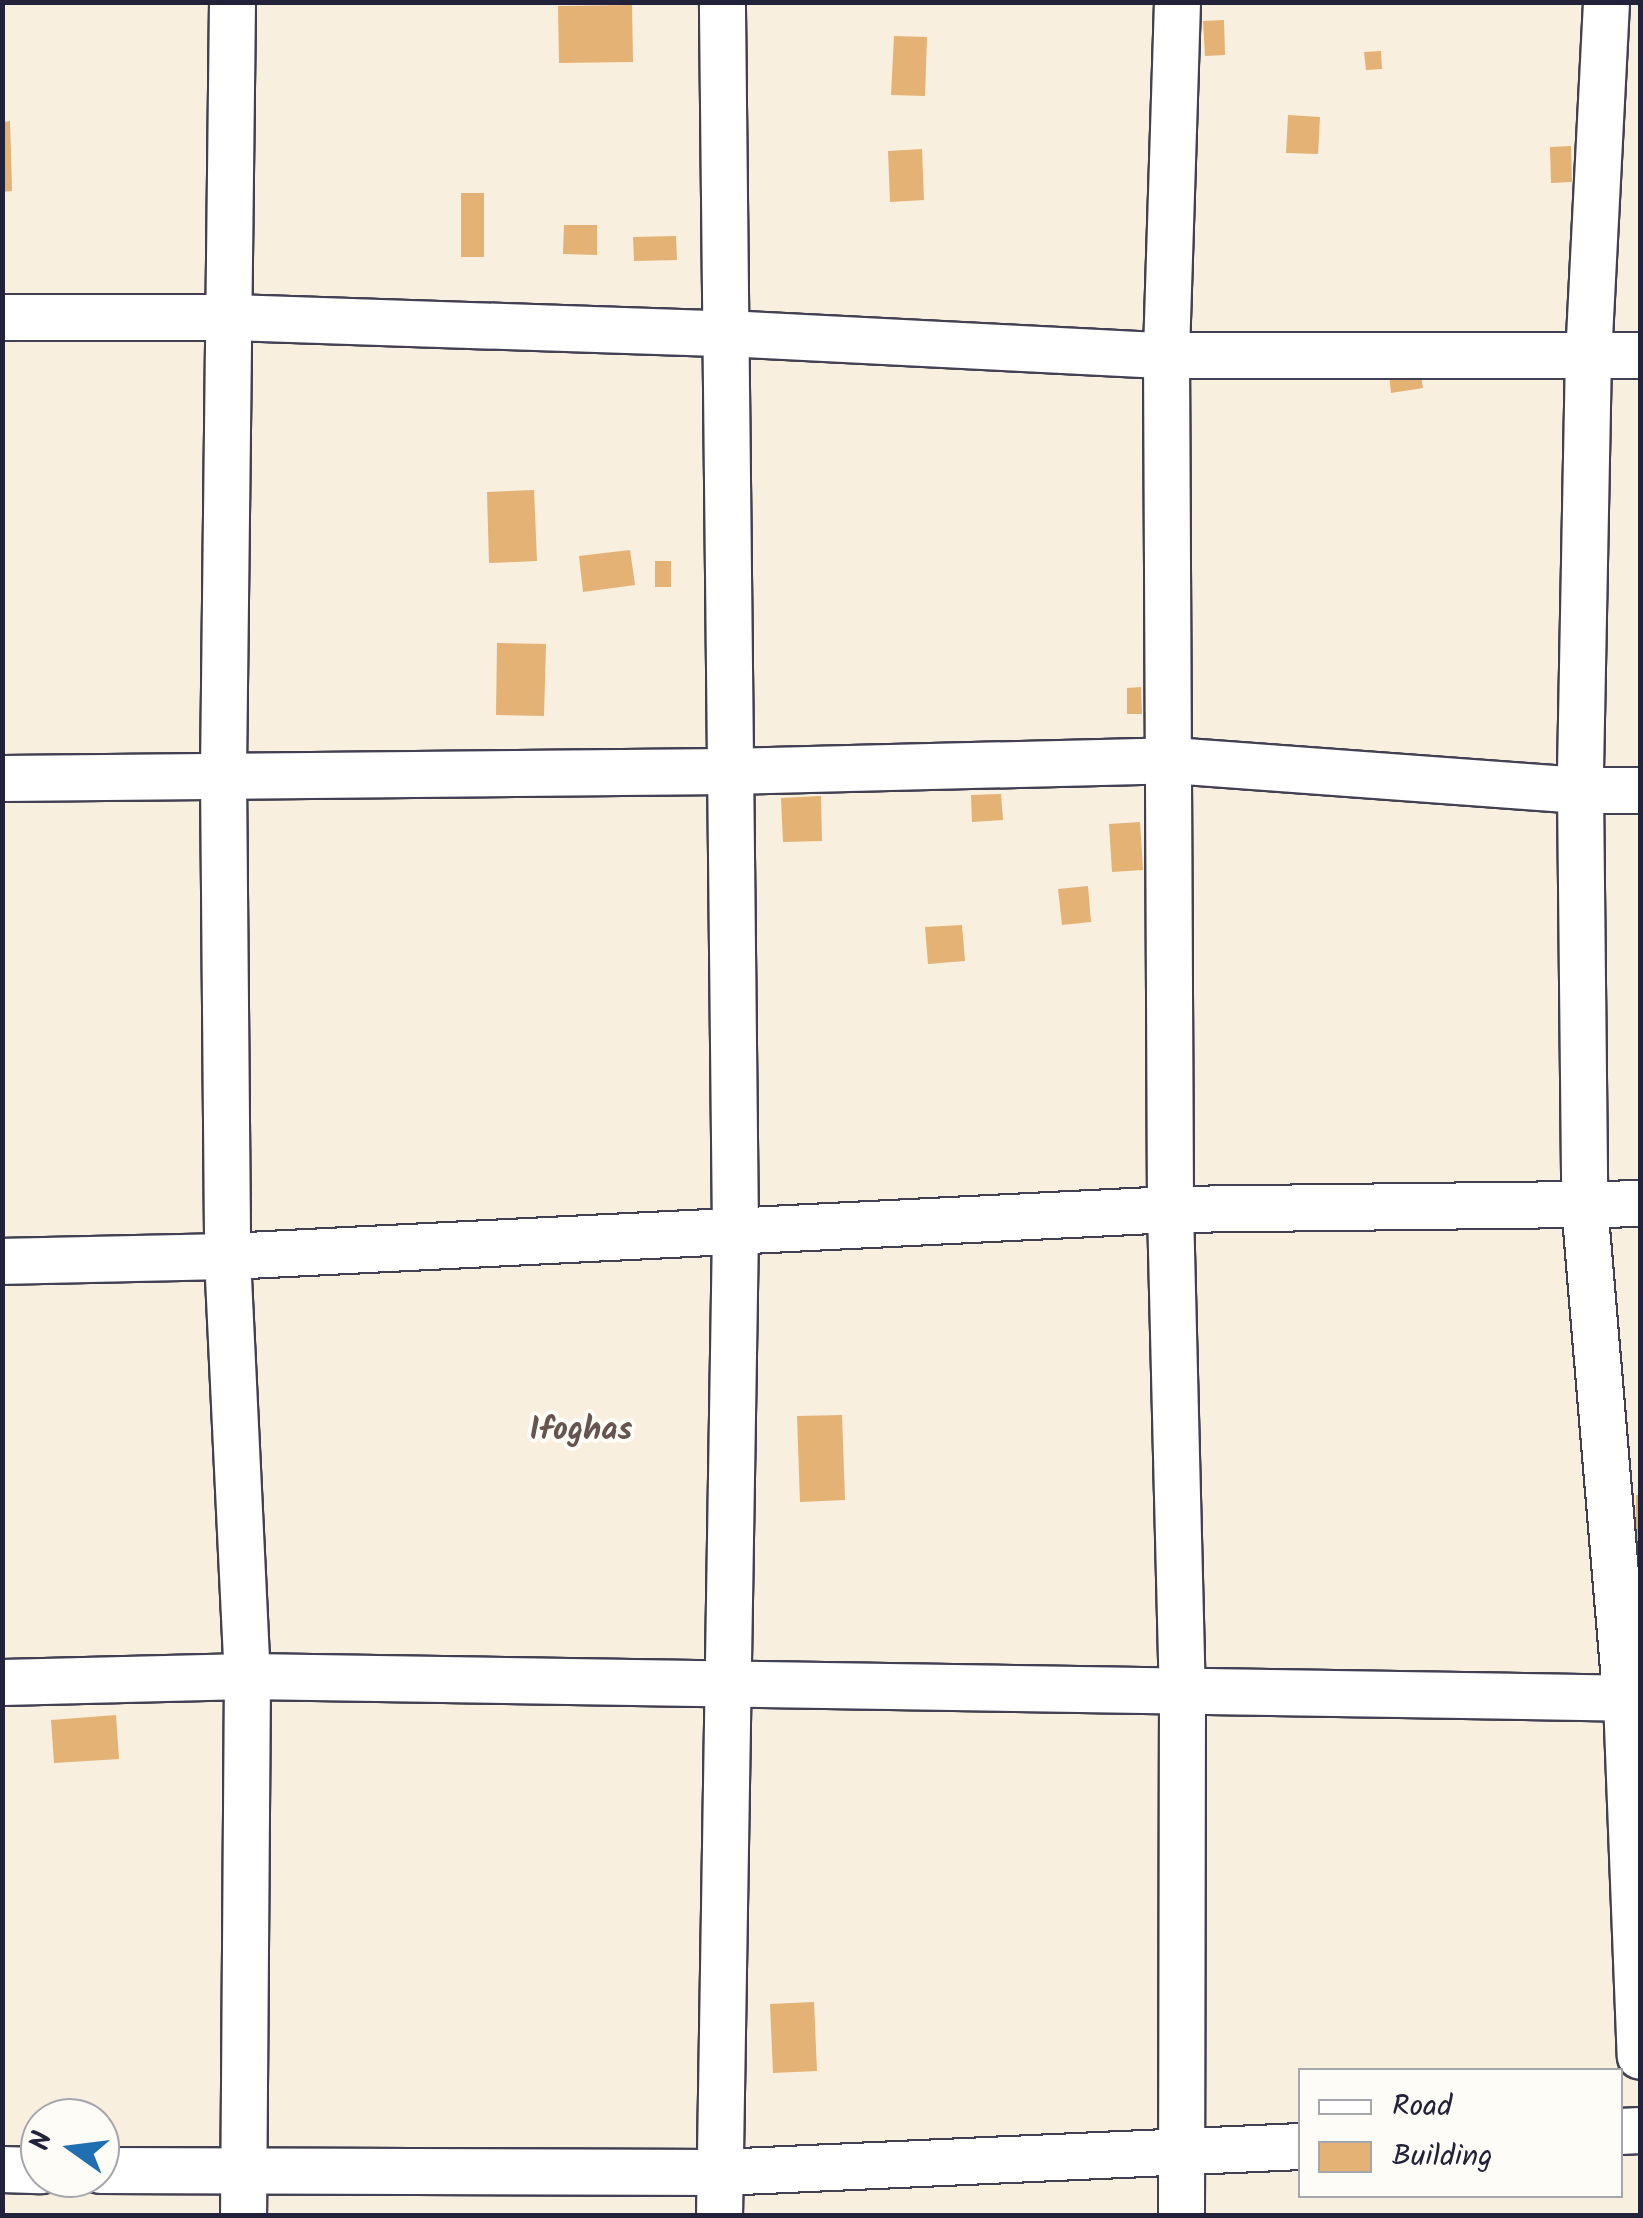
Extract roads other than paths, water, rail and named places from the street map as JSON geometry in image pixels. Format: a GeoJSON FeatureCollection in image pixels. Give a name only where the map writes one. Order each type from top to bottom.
{"type":"FeatureCollection","features":[{"type":"Feature","properties":{"kind":"street"},"geometry":{"type":"LineString","coordinates":[[232,2],[223,776],[228,1256],[246,1676],[243,2216]]}},
{"type":"Feature","properties":{"kind":"street"},"geometry":{"type":"LineString","coordinates":[[719,2194],[735,1231],[722,2]]}},
{"type":"Feature","properties":{"kind":"street"},"geometry":{"type":"LineString","coordinates":[[1176,2],[1166,355],[1171,760],[1170,1210],[1182,1694],[1182,2216]]}},
{"type":"Feature","properties":{"kind":"street"},"geometry":{"type":"LineString","coordinates":[[1606,2],[1588,354],[1580,790],[1584,1204],[1633,1699],[1640,2056]]}},
{"type":"Feature","properties":{"kind":"street"},"geometry":{"type":"LineString","coordinates":[[2,317],[231,317],[724,333],[1166,355],[1640,355]]}},
{"type":"Feature","properties":{"kind":"street"},"geometry":{"type":"LineString","coordinates":[[2,778],[728,771],[1171,760],[1580,790],[1640,790]]}},
{"type":"Feature","properties":{"kind":"street"},"geometry":{"type":"LineString","coordinates":[[2,1261],[228,1256],[1170,1210],[1640,1203]]}},
{"type":"Feature","properties":{"kind":"street"},"geometry":{"type":"LineString","coordinates":[[2,1682],[246,1676],[1633,1699]]}},
{"type":"Feature","properties":{"kind":"street"},"geometry":{"type":"LineString","coordinates":[[120,2170],[244,2171],[719,2194],[1182,2151],[1298,2146]]}},
{"type":"Feature","properties":{"kind":"district","name":"Ifoghas"},"geometry":{"type":"Point","coordinates":[581,1431]}}]}
